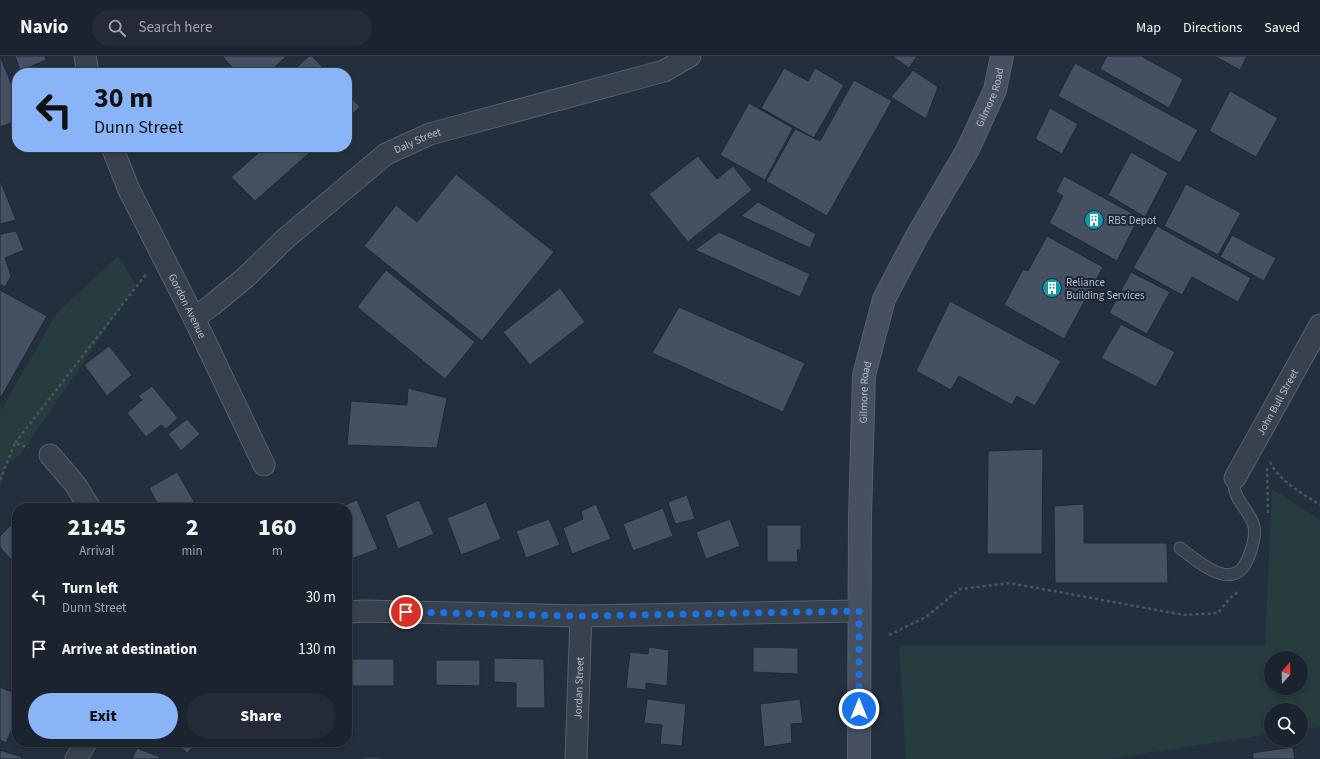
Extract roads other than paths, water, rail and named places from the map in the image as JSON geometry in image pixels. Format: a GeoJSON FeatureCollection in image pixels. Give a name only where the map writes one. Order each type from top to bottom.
{"type":"FeatureCollection","features":[{"type":"Feature","properties":{"kind":"street"},"geometry":{"type":"LineString","coordinates":[[85,56],[87,68]]}},
{"type":"Feature","properties":{"kind":"street","name":"Daly Street"},"geometry":{"type":"LineString","coordinates":[[194,318],[229,291],[285,238],[386,154],[430,134],[664,71],[690,56]]}},
{"type":"Feature","properties":{"kind":"street","name":"Gilmore Road"},"geometry":{"type":"LineString","coordinates":[[859,759],[859,611],[864,375],[884,299],[917,236],[968,149],[995,90],[1002,56]]}},
{"type":"Feature","properties":{"kind":"street","name":"Gordon Avenue"},"geometry":{"type":"LineString","coordinates":[[114,152],[129,190],[194,318],[264,465]]}},
{"type":"Feature","properties":{"kind":"street","name":"John Bull Street"},"geometry":{"type":"LineString","coordinates":[[1235,478],[1320,325]]}},
{"type":"Feature","properties":{"kind":"street"},"geometry":{"type":"LineString","coordinates":[[50,455],[75,484],[87,503]]}},
{"type":"Feature","properties":{"kind":"street"},"geometry":{"type":"LineString","coordinates":[[352,612],[581,616],[859,611]]}},
{"type":"Feature","properties":{"kind":"street","name":"Jordan Street"},"geometry":{"type":"LineString","coordinates":[[576,759],[581,616]]}},
{"type":"Feature","properties":{"kind":"street"},"geometry":{"type":"LineString","coordinates":[[76,759],[83,747]]}},
{"type":"Feature","properties":{"kind":"lane"},"geometry":{"type":"LineString","coordinates":[[1180,548],[1215,572],[1231,575],[1236,574],[1243,568],[1250,554],[1254,527],[1236,496],[1234,488],[1235,478]]}},
{"type":"Feature","properties":{"kind":"place","name":"RBS Depot"},"geometry":{"type":"Point","coordinates":[1094,220]}},
{"type":"Feature","properties":{"kind":"place","name":"Reliance Building Services"},"geometry":{"type":"Point","coordinates":[1052,288]}}]}
